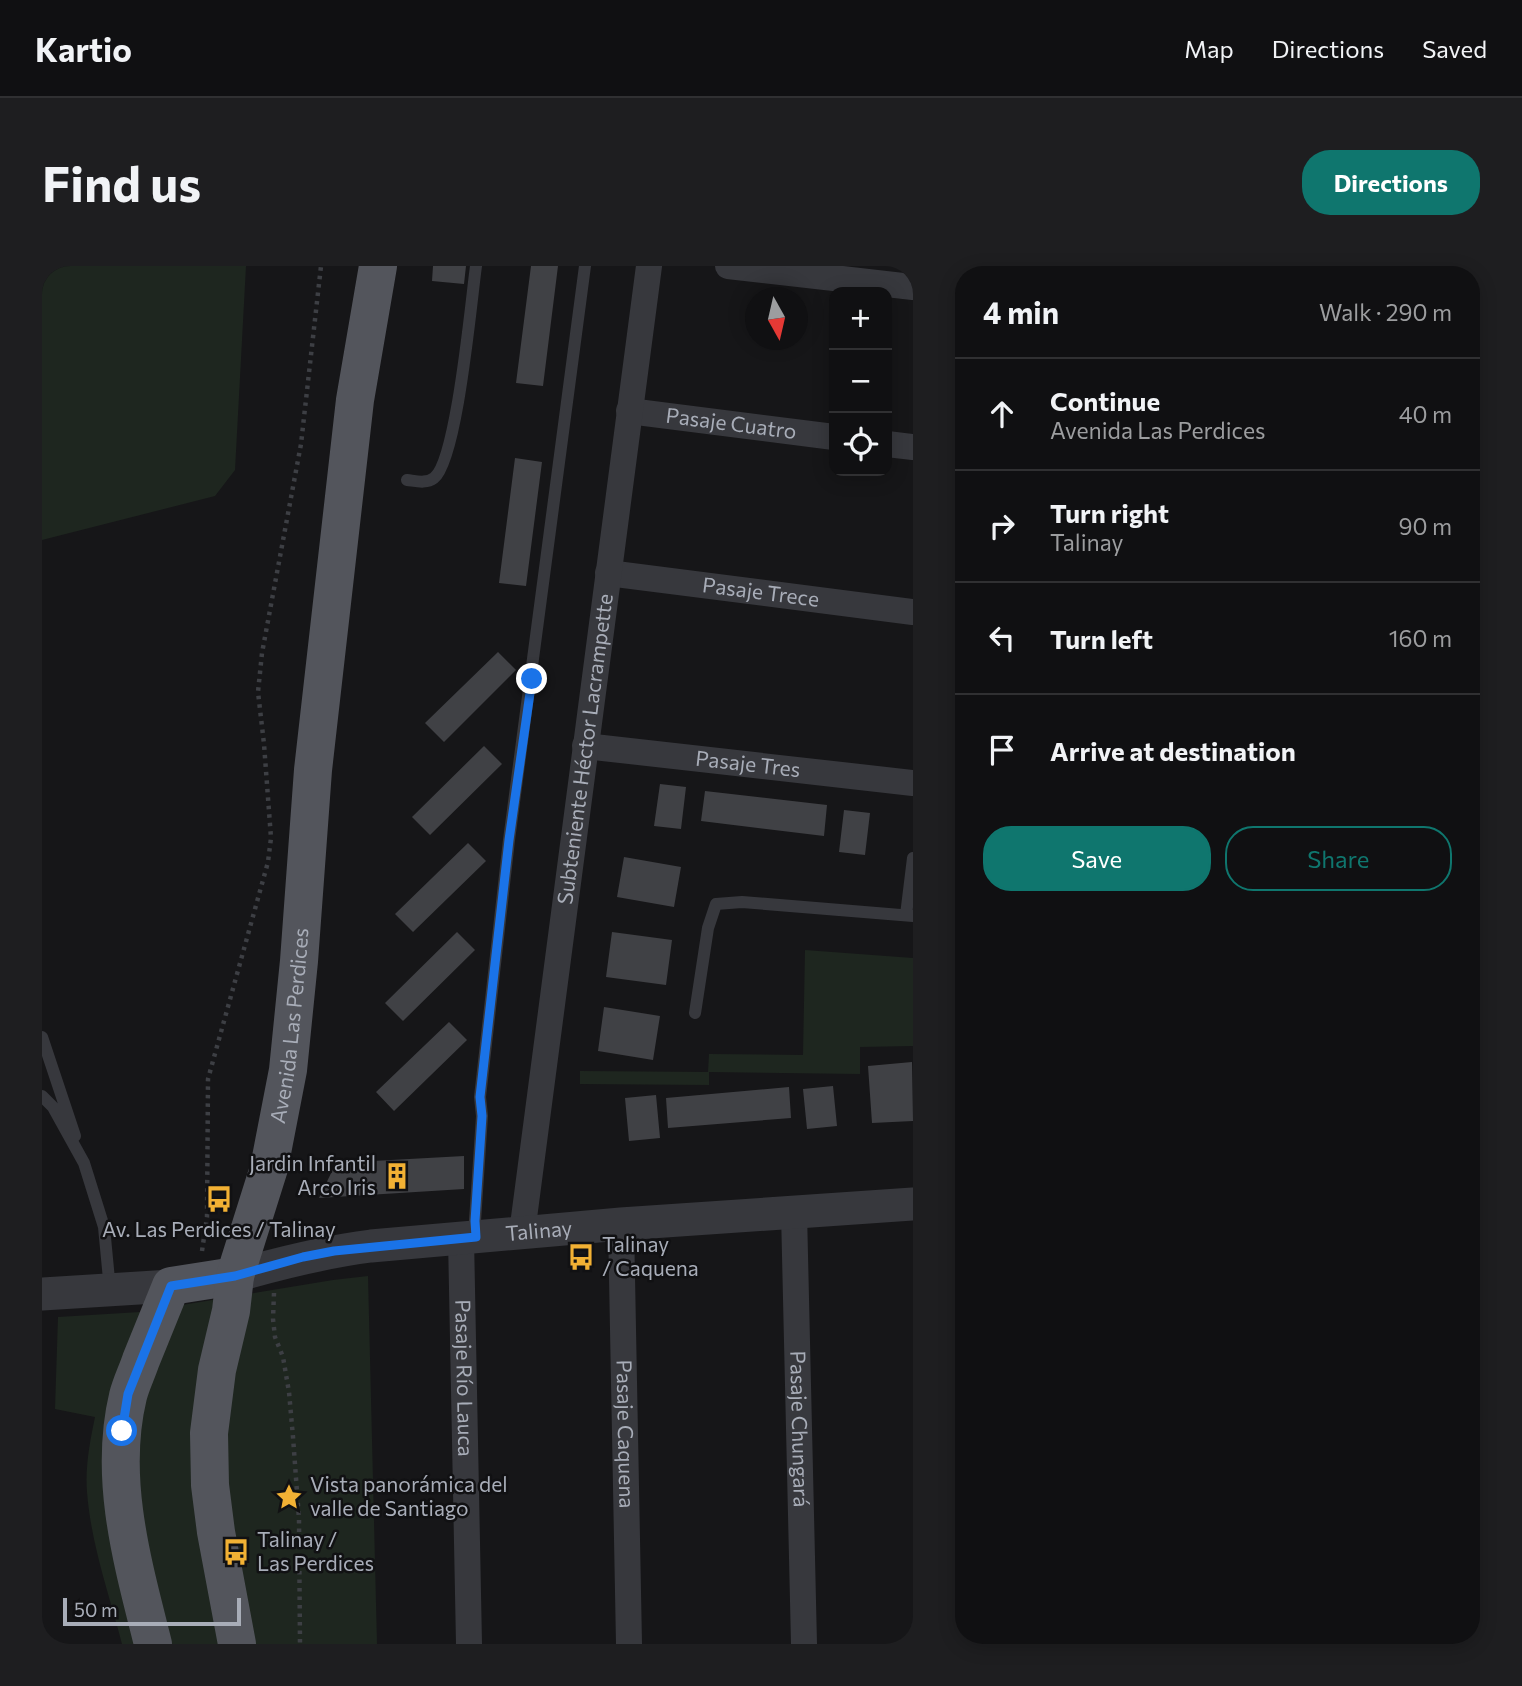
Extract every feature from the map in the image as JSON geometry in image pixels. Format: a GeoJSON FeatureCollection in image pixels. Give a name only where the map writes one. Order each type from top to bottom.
{"type":"FeatureCollection","features":[{"type":"Feature","properties":{"kind":"main road","name":"Avenida Las Perdices"},"geometry":{"type":"LineString","coordinates":[[355,266],[355,400]]}},
{"type":"Feature","properties":{"kind":"main road","name":"Avenida Las Perdices"},"geometry":{"type":"LineString","coordinates":[[236,1644],[216,1532],[210,1485],[209,1433],[217,1370],[231,1311],[235,1276],[269,1168],[288,1070],[313,770],[355,400],[378,266]]}},
{"type":"Feature","properties":{"kind":"main road","name":"Talinay"},"geometry":{"type":"LineString","coordinates":[[171,1286],[235,1276]]}},
{"type":"Feature","properties":{"kind":"main road"},"geometry":{"type":"LineString","coordinates":[[153,1644],[130,1550],[124,1511],[122,1431],[128,1394],[171,1286]]}},
{"type":"Feature","properties":{"kind":"street","name":"Subteniente Héctor Lacrampette"},"geometry":{"type":"LineString","coordinates":[[522,1233],[649,266]]}},
{"type":"Feature","properties":{"kind":"street"},"geometry":{"type":"LineString","coordinates":[[728,266],[913,287]]}},
{"type":"Feature","properties":{"kind":"street","name":"Pasaje Cuatro"},"geometry":{"type":"LineString","coordinates":[[629,411],[829,436]]}},
{"type":"Feature","properties":{"kind":"street"},"geometry":{"type":"LineString","coordinates":[[892,445],[913,447]]}},
{"type":"Feature","properties":{"kind":"street","name":"Pasaje Trece"},"geometry":{"type":"LineString","coordinates":[[608,573],[913,612]]}},
{"type":"Feature","properties":{"kind":"street","name":"Pasaje Tres"},"geometry":{"type":"LineString","coordinates":[[585,746],[913,783]]}},
{"type":"Feature","properties":{"kind":"street","name":"Talinay"},"geometry":{"type":"LineString","coordinates":[[235,1276],[334,1251],[621,1224],[913,1204]]}},
{"type":"Feature","properties":{"kind":"street","name":"Pasaje Chungará"},"geometry":{"type":"LineString","coordinates":[[794,1212],[804,1644]]}},
{"type":"Feature","properties":{"kind":"street","name":"Pasaje Caquena"},"geometry":{"type":"LineString","coordinates":[[621,1224],[629,1644]]}},
{"type":"Feature","properties":{"kind":"street","name":"Pasaje Río Lauca"},"geometry":{"type":"LineString","coordinates":[[469,1238],[469,1644]]}},
{"type":"Feature","properties":{"kind":"street","name":"Talinay"},"geometry":{"type":"LineString","coordinates":[[42,1294],[171,1286]]}},
{"type":"Feature","properties":{"kind":"lane"},"geometry":{"type":"LineString","coordinates":[[407,480],[425,482],[434,478],[441,468],[456,418],[476,266]]}},
{"type":"Feature","properties":{"kind":"lane"},"geometry":{"type":"LineString","coordinates":[[469,1238],[475,1221],[482,1116],[480,1097],[509,840],[585,266]]}},
{"type":"Feature","properties":{"kind":"lane"},"geometry":{"type":"LineString","coordinates":[[695,1013],[708,928],[716,904],[742,902],[909,916],[913,858]]}},
{"type":"Feature","properties":{"kind":"lane"},"geometry":{"type":"LineString","coordinates":[[42,1037],[104,1227],[110,1290]]}},
{"type":"Feature","properties":{"kind":"lane"},"geometry":{"type":"LineString","coordinates":[[42,1096],[53,1107],[84,1163]]}},
{"type":"Feature","properties":{"kind":"path"},"geometry":{"type":"LineString","coordinates":[[202,1253],[208,1217],[208,1079],[268,862],[271,838],[258,692],[264,642],[301,444],[321,266]]}},
{"type":"Feature","properties":{"kind":"path"},"geometry":{"type":"LineString","coordinates":[[274,1293],[275,1337],[283,1357],[289,1392],[299,1519],[300,1644]]}},
{"type":"Feature","properties":{"kind":"shaded area"},"geometry":{"type":"Polygon","coordinates":[[[42,266],[246,266],[235,470],[215,496],[42,540],[42,266]]]}},
{"type":"Feature","properties":{"kind":"shaded area"},"geometry":{"type":"Polygon","coordinates":[[[805,950],[913,958],[913,1046],[860,1047],[860,1074],[709,1072],[709,1085],[580,1084],[580,1071],[708,1072],[709,1054],[803,1055],[805,950]]]}},
{"type":"Feature","properties":{"kind":"shaded area"},"geometry":{"type":"Polygon","coordinates":[[[368,1276],[377,1644],[122,1644],[96,1550],[89,1511],[87,1473],[95,1417],[55,1409],[58,1317],[140,1312],[368,1276]]]}},
{"type":"Feature","properties":{"kind":"building"},"geometry":{"type":"Polygon","coordinates":[[[433,266],[466,266],[464,284],[432,281],[433,266]]]}},
{"type":"Feature","properties":{"kind":"building"},"geometry":{"type":"Polygon","coordinates":[[[531,266],[558,266],[543,386],[516,383],[531,266]]]}},
{"type":"Feature","properties":{"kind":"building"},"geometry":{"type":"Polygon","coordinates":[[[515,458],[542,462],[526,586],[499,583],[515,458]]]}},
{"type":"Feature","properties":{"kind":"building"},"geometry":{"type":"Polygon","coordinates":[[[498,652],[516,670],[444,742],[425,723],[498,652]]]}},
{"type":"Feature","properties":{"kind":"building"},"geometry":{"type":"Polygon","coordinates":[[[484,746],[502,764],[430,835],[412,817],[484,746]]]}},
{"type":"Feature","properties":{"kind":"building"},"geometry":{"type":"Polygon","coordinates":[[[660,784],[686,787],[681,829],[654,826],[660,784]]]}},
{"type":"Feature","properties":{"kind":"building"},"geometry":{"type":"Polygon","coordinates":[[[705,791],[827,805],[824,836],[701,821],[705,791]]]}},
{"type":"Feature","properties":{"kind":"building"},"geometry":{"type":"Polygon","coordinates":[[[844,810],[870,813],[865,855],[839,852],[844,810]]]}},
{"type":"Feature","properties":{"kind":"building"},"geometry":{"type":"Polygon","coordinates":[[[468,843],[486,861],[413,932],[395,914],[468,843]]]}},
{"type":"Feature","properties":{"kind":"building"},"geometry":{"type":"Polygon","coordinates":[[[624,857],[681,867],[674,907],[617,897],[624,857]]]}},
{"type":"Feature","properties":{"kind":"building"},"geometry":{"type":"Polygon","coordinates":[[[457,932],[475,950],[403,1021],[385,1003],[457,932]]]}},
{"type":"Feature","properties":{"kind":"building"},"geometry":{"type":"Polygon","coordinates":[[[612,932],[672,940],[666,985],[606,977],[612,932]]]}},
{"type":"Feature","properties":{"kind":"building"},"geometry":{"type":"Polygon","coordinates":[[[604,1007],[660,1016],[653,1060],[598,1051],[604,1007]]]}},
{"type":"Feature","properties":{"kind":"building"},"geometry":{"type":"Polygon","coordinates":[[[449,1022],[467,1040],[394,1111],[376,1092],[449,1022]]]}},
{"type":"Feature","properties":{"kind":"building"},"geometry":{"type":"Polygon","coordinates":[[[912,1062],[913,1121],[872,1123],[868,1066],[912,1062]]]}},
{"type":"Feature","properties":{"kind":"building"},"geometry":{"type":"Polygon","coordinates":[[[833,1086],[837,1126],[807,1129],[803,1089],[833,1086]]]}},
{"type":"Feature","properties":{"kind":"building"},"geometry":{"type":"Polygon","coordinates":[[[789,1087],[791,1118],[668,1128],[666,1098],[789,1087]]]}},
{"type":"Feature","properties":{"kind":"building"},"geometry":{"type":"Polygon","coordinates":[[[656,1095],[660,1138],[629,1141],[625,1098],[656,1095]]]}},
{"type":"Feature","properties":{"kind":"building","name":"Jardin Infantil Arco Iris"},"geometry":{"type":"Polygon","coordinates":[[[464,1156],[464,1189],[319,1198],[336,1163],[464,1156]]]}},
{"type":"Feature","properties":{"kind":"place","name":"Jardin Infantil Arco Iris"},"geometry":{"type":"Point","coordinates":[397,1176]}},
{"type":"Feature","properties":{"kind":"place","name":"Av. Las Perdices / Talinay"},"geometry":{"type":"Point","coordinates":[219,1199]}},
{"type":"Feature","properties":{"kind":"place","name":"Talinay / Caquena"},"geometry":{"type":"Point","coordinates":[581,1257]}},
{"type":"Feature","properties":{"kind":"place","name":"Vista panorámica del valle de Santiago"},"geometry":{"type":"Point","coordinates":[289,1497]}},
{"type":"Feature","properties":{"kind":"place","name":"Talinay / Las Perdices"},"geometry":{"type":"Point","coordinates":[236,1552]}},
{"type":"Feature","properties":{"kind":"route"},"geometry":{"type":"LineString","coordinates":[[122,1431],[128,1394],[171,1286],[235,1276],[334,1251],[476,1237],[482,1116],[480,1097],[509,840],[532,679]]}}]}
